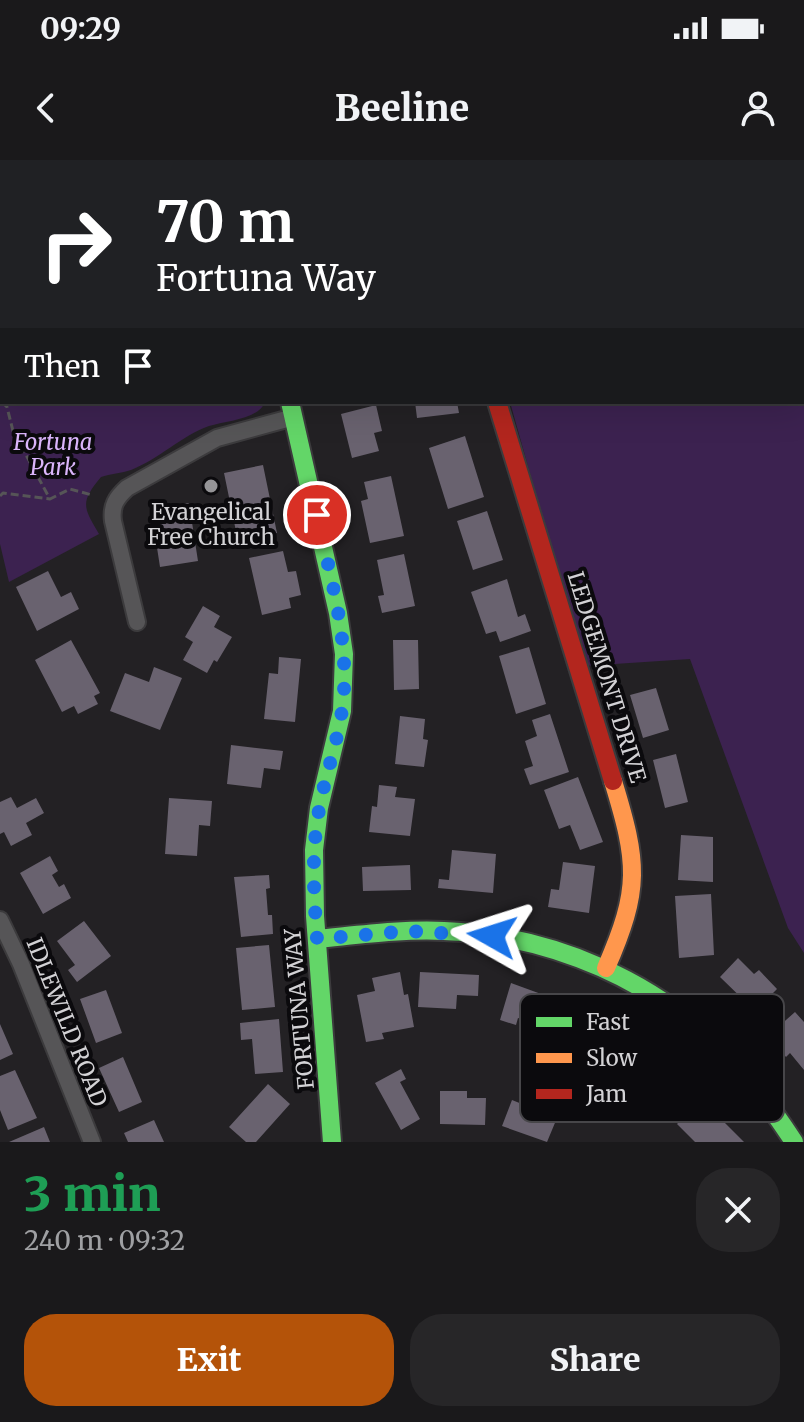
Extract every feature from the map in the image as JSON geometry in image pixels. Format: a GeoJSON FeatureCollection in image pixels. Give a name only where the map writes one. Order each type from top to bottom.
{"type":"FeatureCollection","features":[{"type":"Feature","properties":{"kind":"street","name":"LEDGEMONT DRIVE"},"geometry":{"type":"LineString","coordinates":[[498,404],[633,851],[632,897],[606,968]]}},
{"type":"Feature","properties":{"kind":"street"},"geometry":{"type":"LineString","coordinates":[[137,622],[113,521],[112,508],[118,497],[127,488],[209,442],[292,410]]}},
{"type":"Feature","properties":{"kind":"street","name":"FORTUNA WAY"},"geometry":{"type":"LineString","coordinates":[[292,410],[338,613],[344,654],[342,711],[319,808],[314,850],[317,939],[332,1142]]}},
{"type":"Feature","properties":{"kind":"street","name":"IDLEWILD ROAD"},"geometry":{"type":"LineString","coordinates":[[0,920],[21,964],[92,1142]]}},
{"type":"Feature","properties":{"kind":"street"},"geometry":{"type":"LineString","coordinates":[[317,939],[408,931],[463,932],[521,941],[606,968],[653,994]]}},
{"type":"Feature","properties":{"kind":"street"},"geometry":{"type":"LineString","coordinates":[[780,1122],[794,1142]]}},
{"type":"Feature","properties":{"kind":"path"},"geometry":{"type":"LineString","coordinates":[[4,404],[13,431],[50,499]]}},
{"type":"Feature","properties":{"kind":"path"},"geometry":{"type":"LineString","coordinates":[[0,496],[3,493],[50,499],[70,489],[92,495]]}},
{"type":"Feature","properties":{"kind":"green space","name":"Fortuna Park"},"geometry":{"type":"Polygon","coordinates":[[[0,404],[264,404],[256,412],[241,418],[199,430],[141,465],[101,477],[89,493],[86,506],[99,534],[9,582],[0,544],[0,404]]]}},
{"type":"Feature","properties":{"kind":"green space"},"geometry":{"type":"Polygon","coordinates":[[[511,404],[804,404],[804,953],[788,928],[690,659],[584,666],[511,404]]]}},
{"type":"Feature","properties":{"kind":"building"},"geometry":{"type":"Polygon","coordinates":[[[415,404],[457,404],[459,413],[417,418],[415,404]]]}},
{"type":"Feature","properties":{"kind":"building"},"geometry":{"type":"Polygon","coordinates":[[[376,405],[382,431],[374,433],[379,451],[352,458],[341,414],[376,405]]]}},
{"type":"Feature","properties":{"kind":"building"},"geometry":{"type":"Polygon","coordinates":[[[465,436],[484,497],[448,509],[429,448],[465,436]]]}},
{"type":"Feature","properties":{"kind":"building"},"geometry":{"type":"Polygon","coordinates":[[[263,465],[277,533],[238,541],[224,473],[263,465]]]}},
{"type":"Feature","properties":{"kind":"building"},"geometry":{"type":"Polygon","coordinates":[[[391,476],[404,536],[370,543],[361,501],[368,499],[364,482],[391,476]]]}},
{"type":"Feature","properties":{"kind":"building"},"geometry":{"type":"Polygon","coordinates":[[[189,503],[198,561],[160,567],[151,509],[189,503]]]}},
{"type":"Feature","properties":{"kind":"building"},"geometry":{"type":"Polygon","coordinates":[[[487,511],[503,560],[473,570],[457,521],[487,511]]]}},
{"type":"Feature","properties":{"kind":"building"},"geometry":{"type":"Polygon","coordinates":[[[283,551],[288,572],[296,571],[301,595],[289,598],[291,608],[262,615],[249,558],[283,551]]]}},
{"type":"Feature","properties":{"kind":"building"},"geometry":{"type":"Polygon","coordinates":[[[404,554],[415,606],[382,613],[378,596],[384,595],[377,560],[404,554]]]}},
{"type":"Feature","properties":{"kind":"building"},"geometry":{"type":"Polygon","coordinates":[[[48,571],[61,597],[71,592],[79,609],[37,631],[16,587],[48,571]]]}},
{"type":"Feature","properties":{"kind":"building"},"geometry":{"type":"Polygon","coordinates":[[[507,579],[518,617],[525,614],[531,631],[500,642],[496,631],[486,634],[471,592],[507,579]]]}},
{"type":"Feature","properties":{"kind":"building"},"geometry":{"type":"Polygon","coordinates":[[[203,606],[220,616],[214,627],[232,637],[207,673],[183,660],[193,642],[185,637],[203,606]]]}},
{"type":"Feature","properties":{"kind":"building"},"geometry":{"type":"Polygon","coordinates":[[[71,640],[100,693],[94,696],[98,704],[78,714],[74,706],[62,712],[35,660],[71,640]]]}},
{"type":"Feature","properties":{"kind":"building"},"geometry":{"type":"Polygon","coordinates":[[[393,640],[418,640],[419,689],[394,690],[393,640]]]}},
{"type":"Feature","properties":{"kind":"building"},"geometry":{"type":"Polygon","coordinates":[[[529,647],[546,704],[516,714],[499,656],[529,647]]]}},
{"type":"Feature","properties":{"kind":"building"},"geometry":{"type":"Polygon","coordinates":[[[279,657],[301,659],[295,722],[264,719],[269,673],[278,674],[279,657]]]}},
{"type":"Feature","properties":{"kind":"building"},"geometry":{"type":"Polygon","coordinates":[[[154,667],[182,678],[160,730],[110,711],[125,673],[149,682],[154,667]]]}},
{"type":"Feature","properties":{"kind":"building"},"geometry":{"type":"Polygon","coordinates":[[[656,688],[669,730],[643,738],[630,695],[656,688]]]}},
{"type":"Feature","properties":{"kind":"building"},"geometry":{"type":"Polygon","coordinates":[[[550,714],[569,772],[530,785],[524,769],[533,766],[525,741],[537,736],[532,720],[550,714]]]}},
{"type":"Feature","properties":{"kind":"building"},"geometry":{"type":"Polygon","coordinates":[[[400,716],[425,719],[423,739],[428,740],[424,767],[395,764],[400,716]]]}},
{"type":"Feature","properties":{"kind":"building"},"geometry":{"type":"Polygon","coordinates":[[[231,745],[283,751],[280,770],[264,768],[261,788],[227,784],[231,745]]]}},
{"type":"Feature","properties":{"kind":"building"},"geometry":{"type":"Polygon","coordinates":[[[676,754],[688,802],[665,808],[653,760],[676,754]]]}},
{"type":"Feature","properties":{"kind":"building"},"geometry":{"type":"Polygon","coordinates":[[[578,777],[603,842],[580,850],[570,825],[559,829],[544,790],[578,777]]]}},
{"type":"Feature","properties":{"kind":"building"},"geometry":{"type":"Polygon","coordinates":[[[379,785],[397,787],[395,797],[415,799],[410,836],[369,832],[372,806],[377,807],[379,785]]]}},
{"type":"Feature","properties":{"kind":"building"},"geometry":{"type":"Polygon","coordinates":[[[11,797],[17,808],[36,798],[44,813],[26,823],[32,835],[11,846],[4,832],[0,834],[0,802],[11,797]]]}},
{"type":"Feature","properties":{"kind":"building"},"geometry":{"type":"Polygon","coordinates":[[[169,798],[212,801],[210,826],[199,825],[197,856],[165,854],[169,798]]]}},
{"type":"Feature","properties":{"kind":"building"},"geometry":{"type":"Polygon","coordinates":[[[681,835],[713,837],[713,882],[678,880],[681,835]]]}},
{"type":"Feature","properties":{"kind":"building"},"geometry":{"type":"Polygon","coordinates":[[[452,850],[496,854],[493,893],[438,888],[439,879],[449,880],[452,850]]]}},
{"type":"Feature","properties":{"kind":"building"},"geometry":{"type":"Polygon","coordinates":[[[50,856],[58,871],[52,875],[59,887],[64,884],[71,898],[43,914],[20,873],[50,856]]]}},
{"type":"Feature","properties":{"kind":"building"},"geometry":{"type":"Polygon","coordinates":[[[563,862],[595,866],[589,913],[548,907],[551,889],[559,890],[563,862]]]}},
{"type":"Feature","properties":{"kind":"building"},"geometry":{"type":"Polygon","coordinates":[[[410,865],[411,890],[363,891],[362,867],[410,865]]]}},
{"type":"Feature","properties":{"kind":"building"},"geometry":{"type":"Polygon","coordinates":[[[269,875],[270,888],[266,889],[273,934],[241,937],[234,877],[269,875]]]}},
{"type":"Feature","properties":{"kind":"building"},"geometry":{"type":"Polygon","coordinates":[[[711,894],[714,955],[679,958],[675,896],[711,894]]]}},
{"type":"Feature","properties":{"kind":"building"},"geometry":{"type":"Polygon","coordinates":[[[84,921],[111,956],[77,982],[68,970],[75,965],[57,941],[84,921]]]}},
{"type":"Feature","properties":{"kind":"building"},"geometry":{"type":"Polygon","coordinates":[[[269,945],[275,1007],[242,1010],[236,948],[269,945]]]}},
{"type":"Feature","properties":{"kind":"building"},"geometry":{"type":"Polygon","coordinates":[[[738,958],[754,974],[759,970],[777,989],[772,994],[738,994],[720,977],[738,958]]]}},
{"type":"Feature","properties":{"kind":"building"},"geometry":{"type":"Polygon","coordinates":[[[400,972],[414,1027],[382,1033],[384,1039],[366,1042],[357,995],[375,991],[372,978],[400,972]]]}},
{"type":"Feature","properties":{"kind":"building"},"geometry":{"type":"Polygon","coordinates":[[[420,972],[479,975],[478,996],[457,995],[456,1009],[418,1007],[420,972]]]}},
{"type":"Feature","properties":{"kind":"building"},"geometry":{"type":"Polygon","coordinates":[[[511,983],[541,994],[520,994],[520,1019],[516,1025],[500,1020],[511,983]]]}},
{"type":"Feature","properties":{"kind":"building"},"geometry":{"type":"Polygon","coordinates":[[[106,990],[122,1033],[96,1043],[80,999],[106,990]]]}},
{"type":"Feature","properties":{"kind":"building"},"geometry":{"type":"Polygon","coordinates":[[[795,1012],[804,1022],[804,1070],[790,1053],[786,1057],[784,1055],[784,1022],[795,1012]]]}},
{"type":"Feature","properties":{"kind":"building"},"geometry":{"type":"Polygon","coordinates":[[[279,1019],[283,1072],[255,1074],[252,1039],[241,1040],[240,1023],[279,1019]]]}},
{"type":"Feature","properties":{"kind":"building"},"geometry":{"type":"Polygon","coordinates":[[[0,1024],[13,1054],[0,1060],[0,1024]]]}},
{"type":"Feature","properties":{"kind":"building"},"geometry":{"type":"Polygon","coordinates":[[[123,1057],[142,1102],[119,1112],[99,1068],[123,1057]]]}},
{"type":"Feature","properties":{"kind":"building"},"geometry":{"type":"Polygon","coordinates":[[[401,1069],[406,1079],[400,1082],[420,1119],[401,1130],[375,1083],[401,1069]]]}},
{"type":"Feature","properties":{"kind":"building"},"geometry":{"type":"Polygon","coordinates":[[[15,1070],[37,1118],[8,1130],[0,1110],[0,1076],[15,1070]]]}},
{"type":"Feature","properties":{"kind":"building"},"geometry":{"type":"Polygon","coordinates":[[[268,1084],[290,1104],[256,1142],[246,1142],[229,1127],[268,1084]]]}},
{"type":"Feature","properties":{"kind":"building"},"geometry":{"type":"Polygon","coordinates":[[[440,1091],[467,1091],[467,1098],[486,1098],[485,1125],[440,1124],[440,1091]]]}},
{"type":"Feature","properties":{"kind":"building"},"geometry":{"type":"Polygon","coordinates":[[[512,1100],[520,1103],[520,1122],[555,1122],[547,1142],[502,1126],[512,1100]]]}},
{"type":"Feature","properties":{"kind":"building"},"geometry":{"type":"Polygon","coordinates":[[[154,1120],[164,1142],[128,1142],[124,1133],[154,1120]]]}},
{"type":"Feature","properties":{"kind":"building"},"geometry":{"type":"Polygon","coordinates":[[[724,1122],[744,1142],[695,1142],[677,1124],[724,1122]]]}},
{"type":"Feature","properties":{"kind":"building"},"geometry":{"type":"Polygon","coordinates":[[[44,1127],[50,1142],[9,1142],[44,1127]]]}},
{"type":"Feature","properties":{"kind":"traffic: fast"},"geometry":{"type":"LineString","coordinates":[[290,404],[338,613],[344,654],[342,711],[319,808],[314,850],[315,916],[332,1142]]}},
{"type":"Feature","properties":{"kind":"traffic: fast"},"geometry":{"type":"LineString","coordinates":[[317,939],[412,931],[484,934],[563,953],[601,967],[650,994]]}},
{"type":"Feature","properties":{"kind":"traffic: fast"},"geometry":{"type":"LineString","coordinates":[[780,1122],[794,1142]]}},
{"type":"Feature","properties":{"kind":"traffic: slow"},"geometry":{"type":"LineString","coordinates":[[606,968],[625,917],[632,875],[627,834],[613,781]]}},
{"type":"Feature","properties":{"kind":"traffic: jam"},"geometry":{"type":"LineString","coordinates":[[498,404],[613,781]]}},
{"type":"Feature","properties":{"kind":"place","name":"Evangelical Free Church"},"geometry":{"type":"Point","coordinates":[211,486]}},
{"type":"Feature","properties":{"kind":"route"},"geometry":{"type":"LineString","coordinates":[[317,515],[342,633],[344,693],[339,729],[319,808],[314,850],[317,939],[408,931],[492,936]]}}]}
